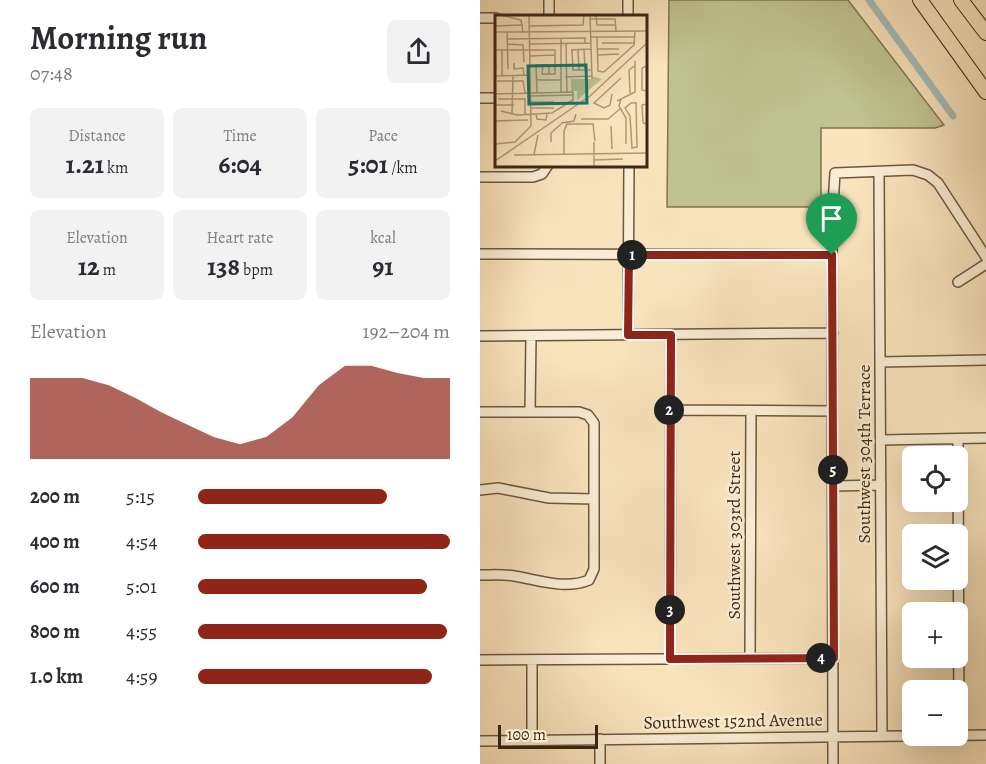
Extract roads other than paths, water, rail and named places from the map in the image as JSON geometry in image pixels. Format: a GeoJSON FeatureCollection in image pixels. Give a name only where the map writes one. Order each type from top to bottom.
{"type":"FeatureCollection","features":[{"type":"Feature","properties":{"kind":"highway"},"geometry":{"type":"LineString","coordinates":[[920,0],[986,92]]}},
{"type":"Feature","properties":{"kind":"highway"},"geometry":{"type":"LineString","coordinates":[[961,0],[986,33]]}},
{"type":"Feature","properties":{"kind":"street"},"geometry":{"type":"LineString","coordinates":[[628,166],[628,335]]}},
{"type":"Feature","properties":{"kind":"street"},"geometry":{"type":"LineString","coordinates":[[480,177],[533,177],[545,169]]}},
{"type":"Feature","properties":{"kind":"street"},"geometry":{"type":"LineString","coordinates":[[833,764],[832,210],[835,173],[913,170],[928,175],[939,183],[986,257]]}},
{"type":"Feature","properties":{"kind":"street","name":"Southwest 304th Terrace"},"geometry":{"type":"LineString","coordinates":[[879,172],[882,736]]}},
{"type":"Feature","properties":{"kind":"street"},"geometry":{"type":"LineString","coordinates":[[480,254],[832,255]]}},
{"type":"Feature","properties":{"kind":"street"},"geometry":{"type":"LineString","coordinates":[[958,282],[986,264]]}},
{"type":"Feature","properties":{"kind":"street"},"geometry":{"type":"LineString","coordinates":[[480,336],[833,333]]}},
{"type":"Feature","properties":{"kind":"street"},"geometry":{"type":"LineString","coordinates":[[670,659],[671,335]]}},
{"type":"Feature","properties":{"kind":"street"},"geometry":{"type":"LineString","coordinates":[[531,336],[531,411]]}},
{"type":"Feature","properties":{"kind":"street"},"geometry":{"type":"LineString","coordinates":[[880,362],[986,360]]}},
{"type":"Feature","properties":{"kind":"street"},"geometry":{"type":"LineString","coordinates":[[669,410],[833,411]]}},
{"type":"Feature","properties":{"kind":"street","name":"Southwest 303rd Street"},"geometry":{"type":"LineString","coordinates":[[750,658],[751,411]]}},
{"type":"Feature","properties":{"kind":"street"},"geometry":{"type":"LineString","coordinates":[[480,412],[579,412],[588,415],[594,423],[594,569],[590,580],[579,584],[541,582],[512,575],[480,575]]}},
{"type":"Feature","properties":{"kind":"street"},"geometry":{"type":"LineString","coordinates":[[881,440],[986,438]]}},
{"type":"Feature","properties":{"kind":"street"},"geometry":{"type":"LineString","coordinates":[[958,439],[959,680]]}},
{"type":"Feature","properties":{"kind":"street"},"geometry":{"type":"LineString","coordinates":[[833,486],[881,485]]}},
{"type":"Feature","properties":{"kind":"street"},"geometry":{"type":"LineString","coordinates":[[480,490],[504,489],[549,498],[594,499]]}},
{"type":"Feature","properties":{"kind":"street"},"geometry":{"type":"LineString","coordinates":[[480,660],[834,658]]}},
{"type":"Feature","properties":{"kind":"street"},"geometry":{"type":"LineString","coordinates":[[531,740],[532,661]]}},
{"type":"Feature","properties":{"kind":"street","name":"Southwest 152nd Avenue"},"geometry":{"type":"LineString","coordinates":[[968,736],[986,735]]}},
{"type":"Feature","properties":{"kind":"street","name":"Southwest 152nd Avenue"},"geometry":{"type":"LineString","coordinates":[[480,741],[902,736]]}},
{"type":"Feature","properties":{"kind":"street"},"geometry":{"type":"LineString","coordinates":[[600,739],[600,764]]}},
{"type":"Feature","properties":{"kind":"waterway"},"geometry":{"type":"LineString","coordinates":[[869,0],[953,116]]}}]}
